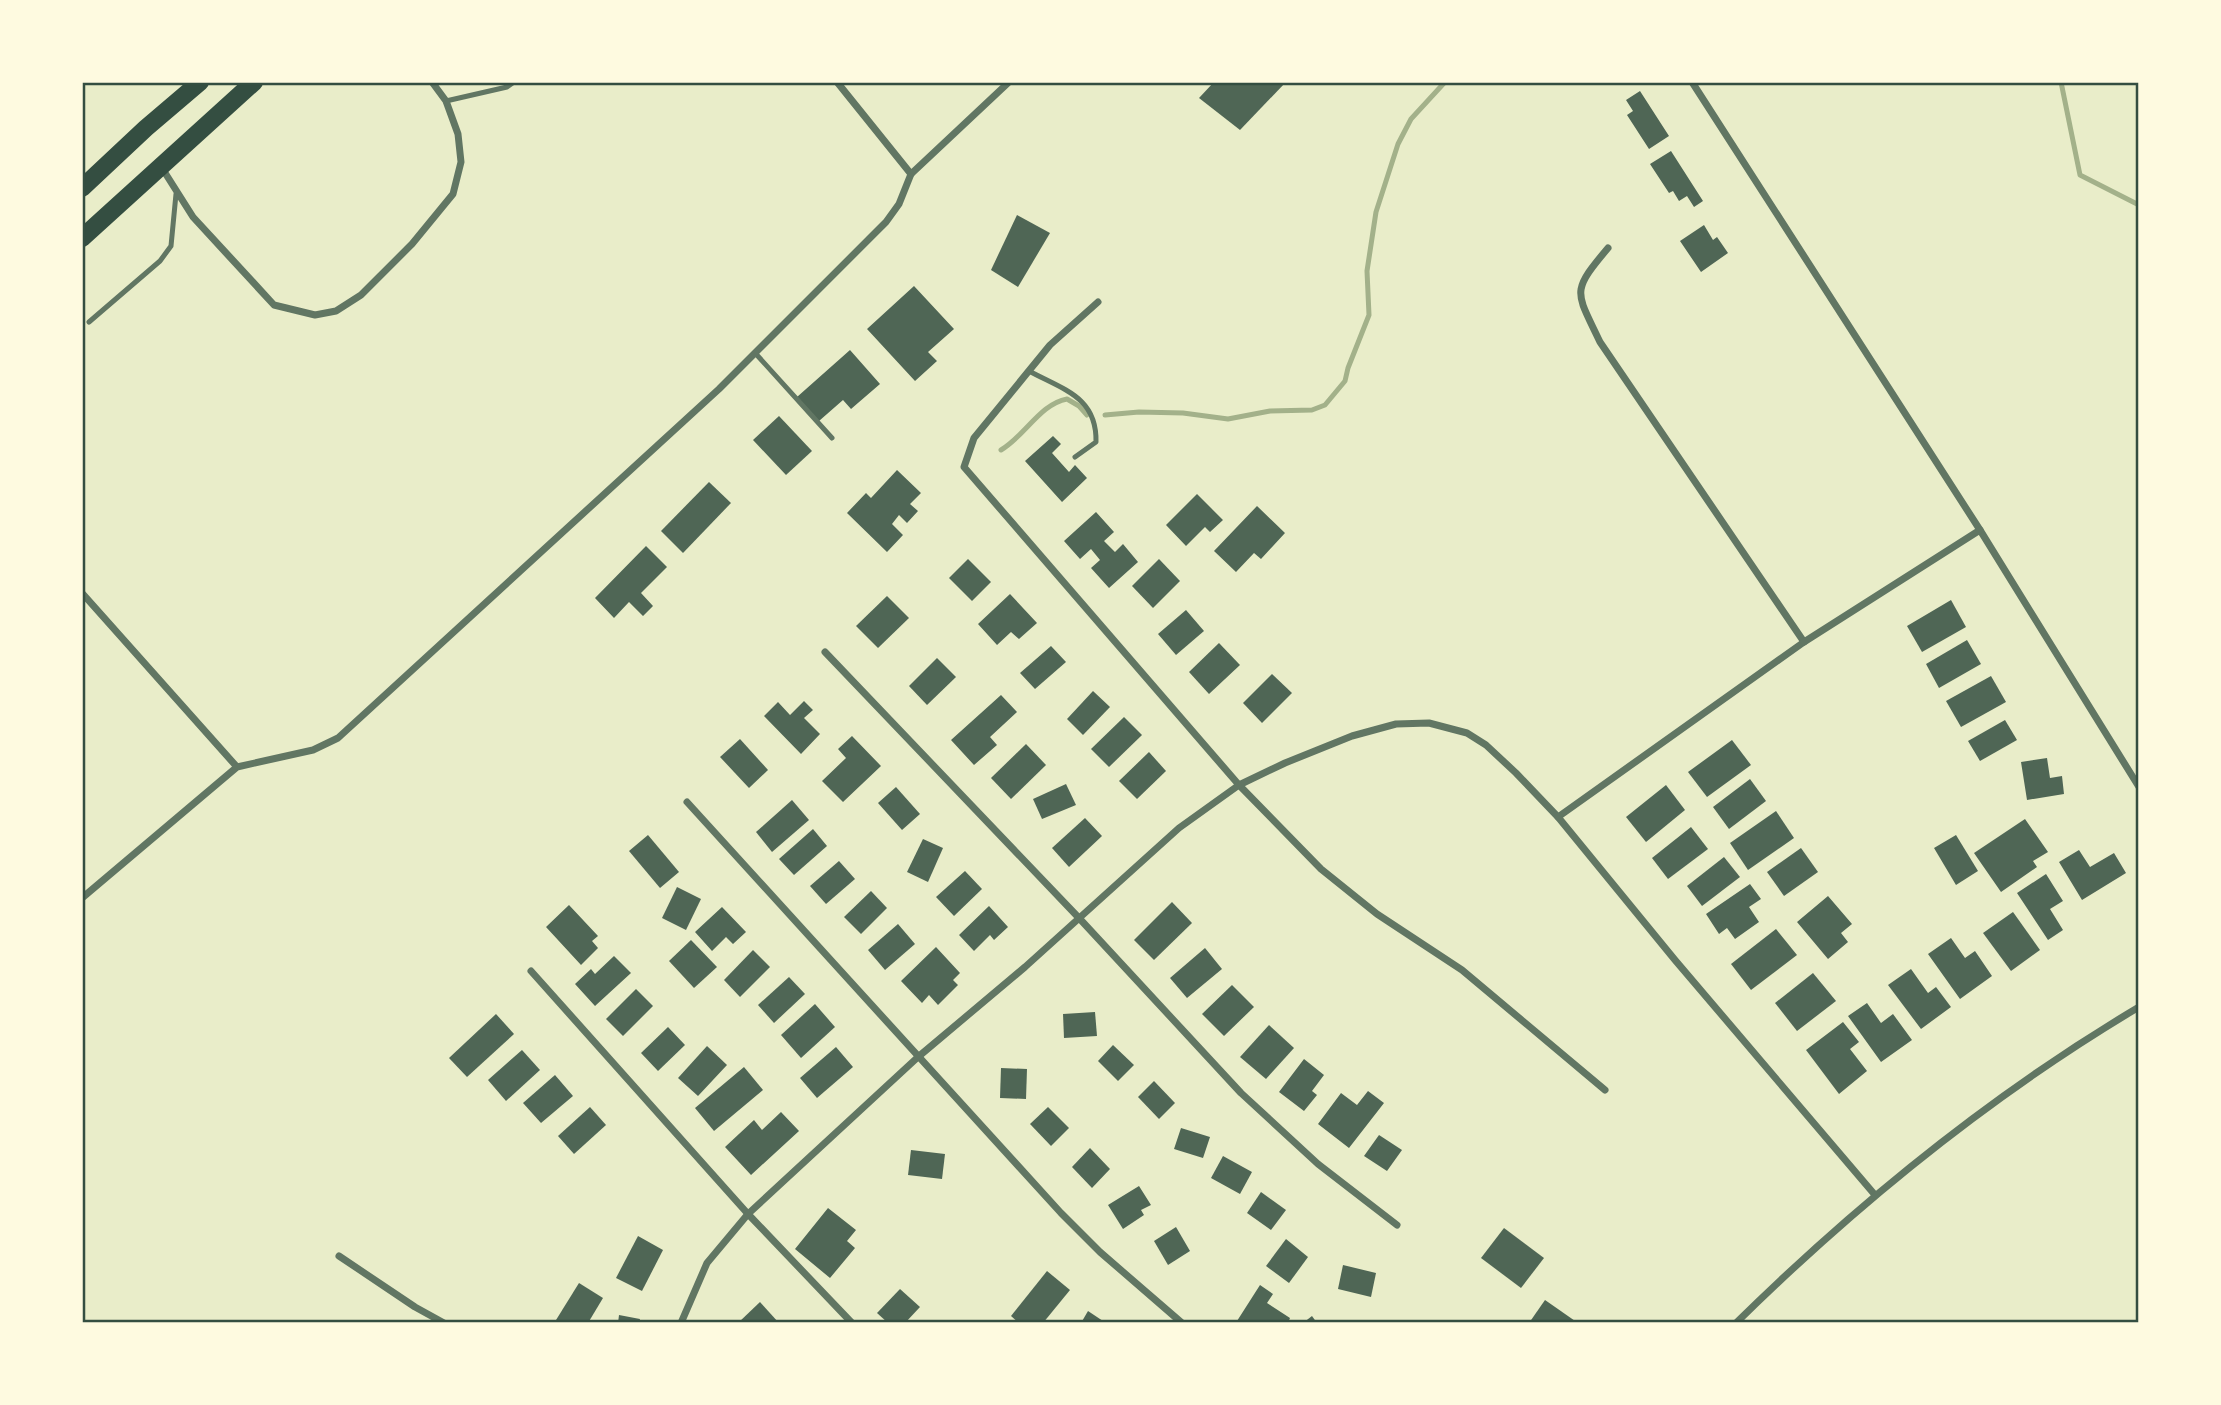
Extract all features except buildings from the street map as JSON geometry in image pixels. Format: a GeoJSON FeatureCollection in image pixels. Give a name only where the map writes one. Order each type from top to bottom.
{"type":"FeatureCollection","features":[{"type":"Feature","properties":{"kind":"highway"},"geometry":{"type":"LineString","coordinates":[[82,188],[200,82]]}},
{"type":"Feature","properties":{"kind":"highway"},"geometry":{"type":"LineString","coordinates":[[82,238],[254,82]]}},
{"type":"Feature","properties":{"kind":"street"},"geometry":{"type":"LineString","coordinates":[[161,167],[192,217],[274,305],[315,316],[336,311],[361,295],[412,244],[453,194],[461,162],[458,134],[446,101],[432,82]]}},
{"type":"Feature","properties":{"kind":"street"},"geometry":{"type":"LineString","coordinates":[[836,82],[911,174]]}},
{"type":"Feature","properties":{"kind":"street"},"geometry":{"type":"LineString","coordinates":[[82,898],[237,767],[313,751],[338,738],[755,354],[886,222],[899,204],[911,174],[1009,82]]}},
{"type":"Feature","properties":{"kind":"street"},"geometry":{"type":"LineString","coordinates":[[1692,82],[1980,530],[2139,787]]}},
{"type":"Feature","properties":{"kind":"street"},"geometry":{"type":"LineString","coordinates":[[1608,248],[1585,275],[1580,294],[1600,342],[1804,642]]}},
{"type":"Feature","properties":{"kind":"street"},"geometry":{"type":"LineString","coordinates":[[1098,302],[1050,345],[974,438],[964,467],[1239,785],[1321,869],[1377,914],[1462,970],[1605,1090]]}},
{"type":"Feature","properties":{"kind":"street"},"geometry":{"type":"LineString","coordinates":[[1558,817],[1804,642],[1980,530]]}},
{"type":"Feature","properties":{"kind":"street"},"geometry":{"type":"LineString","coordinates":[[82,593],[237,767]]}},
{"type":"Feature","properties":{"kind":"street"},"geometry":{"type":"LineString","coordinates":[[825,652],[1079,918],[1241,1093],[1318,1164],[1397,1224]]}},
{"type":"Feature","properties":{"kind":"street"},"geometry":{"type":"LineString","coordinates":[[681,1323],[708,1263],[748,1214],[918,1057],[1179,828],[1239,785],[1352,736],[1396,724],[1429,723],[1467,733],[1486,745],[1558,817],[1875,1195]]}},
{"type":"Feature","properties":{"kind":"street"},"geometry":{"type":"LineString","coordinates":[[687,802],[918,1057],[1100,1252],[1182,1323]]}},
{"type":"Feature","properties":{"kind":"street"},"geometry":{"type":"LineString","coordinates":[[531,971],[748,1214],[852,1323]]}},
{"type":"Feature","properties":{"kind":"street"},"geometry":{"type":"LineString","coordinates":[[1736,1323],[1788,1272],[1875,1195],[1957,1129],[2030,1077],[2139,1007]]}},
{"type":"Feature","properties":{"kind":"street"},"geometry":{"type":"LineString","coordinates":[[339,1256],[415,1307],[444,1323]]}},
{"type":"Feature","properties":{"kind":"lane"},"geometry":{"type":"LineString","coordinates":[[446,101],[507,87],[514,82]]}},
{"type":"Feature","properties":{"kind":"lane"},"geometry":{"type":"LineString","coordinates":[[89,322],[160,261],[171,246],[176,194]]}},
{"type":"Feature","properties":{"kind":"lane"},"geometry":{"type":"LineString","coordinates":[[755,354],[832,438]]}},
{"type":"Feature","properties":{"kind":"lane"},"geometry":{"type":"LineString","coordinates":[[1029,371],[1087,404],[1096,427],[1096,442],[1075,457]]}},
{"type":"Feature","properties":{"kind":"waterway"},"geometry":{"type":"LineString","coordinates":[[1105,415],[1139,412],[1183,413],[1228,419],[1270,411],[1312,410],[1325,405],[1345,381],[1369,315],[1367,271],[1376,212],[1398,144],[1411,119],[1445,82]]}},
{"type":"Feature","properties":{"kind":"waterway"},"geometry":{"type":"LineString","coordinates":[[2061,82],[2080,175],[2139,205]]}},
{"type":"Feature","properties":{"kind":"waterway"},"geometry":{"type":"LineString","coordinates":[[1001,450],[1057,402],[1067,399],[1087,415]]}}]}
